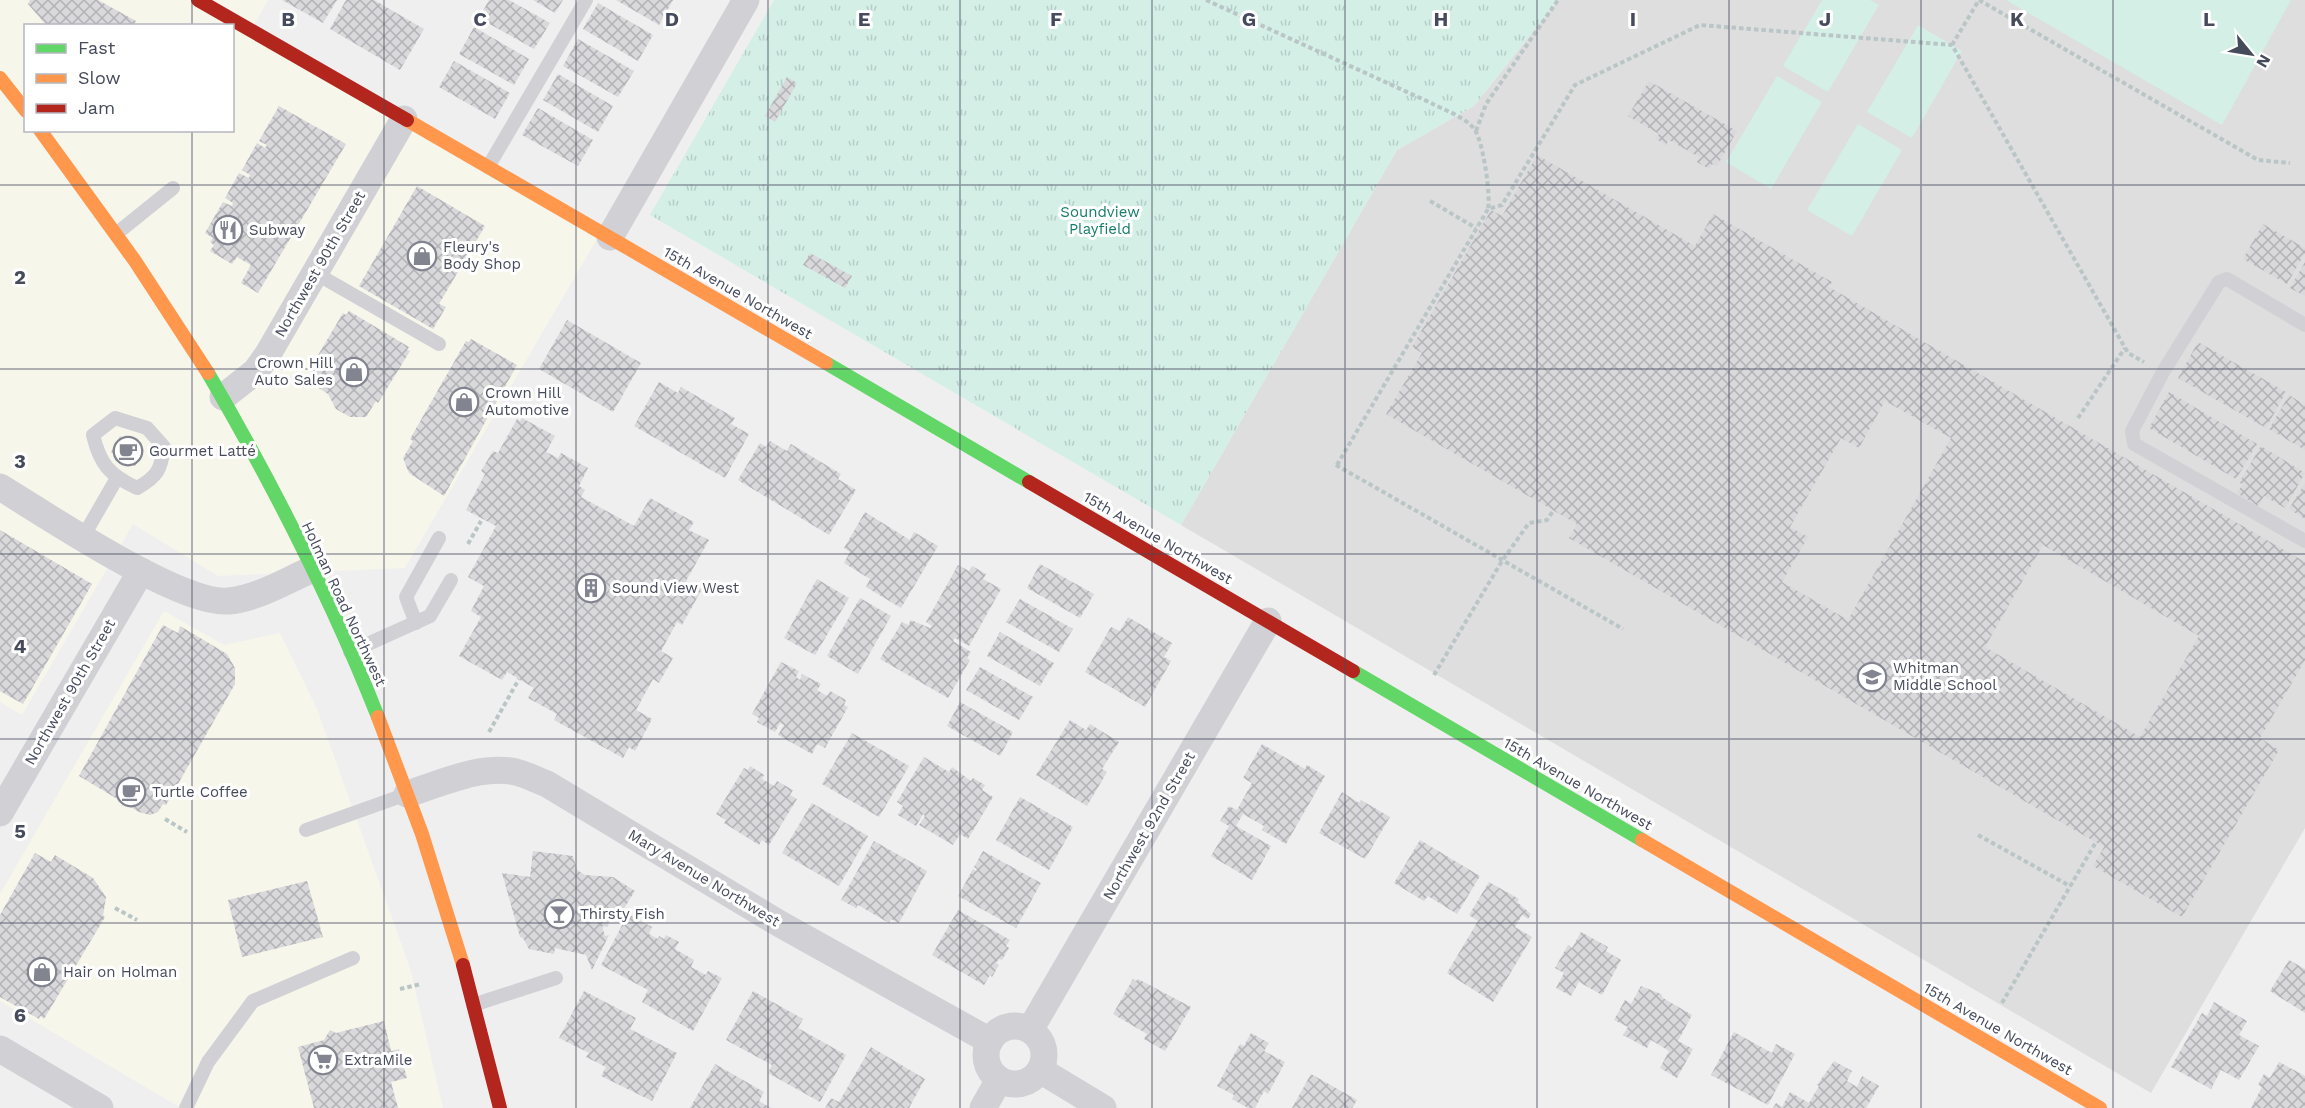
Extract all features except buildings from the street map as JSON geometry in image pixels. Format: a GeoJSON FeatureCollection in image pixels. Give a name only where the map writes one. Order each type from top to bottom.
{"type":"FeatureCollection","features":[{"type":"Feature","properties":{"kind":"main road","name":"15th Avenue Northwest"},"geometry":{"type":"LineString","coordinates":[[203,5],[610,237],[2100,1108]]}},
{"type":"Feature","properties":{"kind":"main road"},"geometry":{"type":"LineString","coordinates":[[0,78],[24,108]]}},
{"type":"Feature","properties":{"kind":"main road","name":"Holman Road Northwest"},"geometry":{"type":"LineString","coordinates":[[41,132],[177,323],[223,397],[313,569],[350,652],[407,794],[436,874],[500,1108]]}},
{"type":"Feature","properties":{"kind":"street"},"geometry":{"type":"LineString","coordinates":[[610,237],[746,0]]}},
{"type":"Feature","properties":{"kind":"street","name":"Northwest 90th Street"},"geometry":{"type":"LineString","coordinates":[[223,397],[256,371],[268,354],[404,119]]}},
{"type":"Feature","properties":{"kind":"street"},"geometry":{"type":"LineString","coordinates":[[0,488],[141,571],[174,587],[217,602],[239,599],[313,569]]}},
{"type":"Feature","properties":{"kind":"street","name":"Northwest 90th Street"},"geometry":{"type":"LineString","coordinates":[[0,813],[141,571]]}},
{"type":"Feature","properties":{"kind":"street","name":"Northwest 92nd Street"},"geometry":{"type":"LineString","coordinates":[[1030,1030],[1268,621]]}},
{"type":"Feature","properties":{"kind":"street","name":"Mary Avenue Northwest"},"geometry":{"type":"LineString","coordinates":[[407,794],[482,773],[503,770],[528,776],[546,784],[780,924],[990,1041]]}},
{"type":"Feature","properties":{"kind":"street"},"geometry":{"type":"LineString","coordinates":[[1016,1026],[1030,1030],[1044,1048],[1040,1070],[1028,1082],[1018,1085],[999,1080],[987,1064],[986,1055],[990,1041],[999,1031],[1007,1027],[1016,1026]]}},
{"type":"Feature","properties":{"kind":"street"},"geometry":{"type":"LineString","coordinates":[[0,1049],[100,1108]]}},
{"type":"Feature","properties":{"kind":"street"},"geometry":{"type":"LineString","coordinates":[[1040,1070],[1103,1108]]}},
{"type":"Feature","properties":{"kind":"street"},"geometry":{"type":"LineString","coordinates":[[983,1108],[999,1080]]}},
{"type":"Feature","properties":{"kind":"lane"},"geometry":{"type":"LineString","coordinates":[[488,167],[586,0]]}},
{"type":"Feature","properties":{"kind":"lane"},"geometry":{"type":"LineString","coordinates":[[116,234],[173,188]]}},
{"type":"Feature","properties":{"kind":"lane"},"geometry":{"type":"LineString","coordinates":[[315,273],[439,344]]}},
{"type":"Feature","properties":{"kind":"lane"},"geometry":{"type":"LineString","coordinates":[[2305,325],[2227,279],[2219,282],[2163,372],[2132,431],[2133,444],[2305,541]]}},
{"type":"Feature","properties":{"kind":"lane"},"geometry":{"type":"LineString","coordinates":[[115,418],[147,428],[164,447],[162,464],[153,479],[137,488],[117,478],[98,455],[93,435],[115,418]]}},
{"type":"Feature","properties":{"kind":"lane"},"geometry":{"type":"LineString","coordinates":[[83,537],[117,478]]}},
{"type":"Feature","properties":{"kind":"lane"},"geometry":{"type":"LineString","coordinates":[[417,622],[406,597],[439,538]]}},
{"type":"Feature","properties":{"kind":"lane"},"geometry":{"type":"LineString","coordinates":[[350,652],[430,616],[452,579]]}},
{"type":"Feature","properties":{"kind":"lane"},"geometry":{"type":"LineString","coordinates":[[306,830],[407,794]]}},
{"type":"Feature","properties":{"kind":"lane"},"geometry":{"type":"LineString","coordinates":[[186,1108],[208,1062],[253,1000],[353,958]]}},
{"type":"Feature","properties":{"kind":"lane"},"geometry":{"type":"LineString","coordinates":[[473,1005],[556,978]]}},
{"type":"Feature","properties":{"kind":"path"},"geometry":{"type":"LineString","coordinates":[[1206,0],[1431,103],[1466,122],[1476,131],[1488,179],[1488,209],[1336,465],[1623,629]]}},
{"type":"Feature","properties":{"kind":"path"},"geometry":{"type":"LineString","coordinates":[[1476,131],[1486,104],[1558,0]]}},
{"type":"Feature","properties":{"kind":"path"},"geometry":{"type":"LineString","coordinates":[[1952,45],[1979,0],[2258,160],[2290,164]]}},
{"type":"Feature","properties":{"kind":"path"},"geometry":{"type":"LineString","coordinates":[[1488,209],[1495,209],[1503,205],[1575,84],[1700,25],[1952,45]]}},
{"type":"Feature","properties":{"kind":"path"},"geometry":{"type":"LineString","coordinates":[[1952,45],[2128,353]]}},
{"type":"Feature","properties":{"kind":"path"},"geometry":{"type":"LineString","coordinates":[[1430,201],[1476,228]]}},
{"type":"Feature","properties":{"kind":"path"},"geometry":{"type":"LineString","coordinates":[[2078,418],[2125,348]]}},
{"type":"Feature","properties":{"kind":"path"},"geometry":{"type":"LineString","coordinates":[[1434,675],[1502,561],[1529,523],[1547,520],[1553,511]]}},
{"type":"Feature","properties":{"kind":"path"},"geometry":{"type":"LineString","coordinates":[[468,544],[481,521]]}},
{"type":"Feature","properties":{"kind":"path"},"geometry":{"type":"LineString","coordinates":[[489,732],[519,679]]}},
{"type":"Feature","properties":{"kind":"path"},"geometry":{"type":"LineString","coordinates":[[165,819],[187,832]]}},
{"type":"Feature","properties":{"kind":"path"},"geometry":{"type":"LineString","coordinates":[[1978,835],[2070,886]]}},
{"type":"Feature","properties":{"kind":"path"},"geometry":{"type":"LineString","coordinates":[[2002,1003],[2096,842]]}},
{"type":"Feature","properties":{"kind":"path"},"geometry":{"type":"LineString","coordinates":[[115,908],[137,920]]}},
{"type":"Feature","properties":{"kind":"path"},"geometry":{"type":"LineString","coordinates":[[400,989],[421,984]]}},
{"type":"Feature","properties":{"kind":"shaded area"},"geometry":{"type":"Polygon","coordinates":[[[0,0],[268,0],[251,30],[601,232],[405,568],[218,576],[133,524],[22,715],[0,702],[0,0]]]}},
{"type":"Feature","properties":{"kind":"shaded area","name":"Whitman Middle School"},"geometry":{"type":"Polygon","coordinates":[[[1558,0],[2305,0],[2305,828],[2151,1093],[1181,525],[1397,150],[1474,106],[1558,0]]]}},
{"type":"Feature","properties":{"kind":"shaded area"},"geometry":{"type":"Polygon","coordinates":[[[164,611],[224,645],[280,633],[317,709],[410,968],[443,1108],[181,1108],[0,1001],[0,894],[164,611]]]}},
{"type":"Feature","properties":{"kind":"green space","name":"Soundview Playfield"},"geometry":{"type":"Polygon","coordinates":[[[774,0],[1558,0],[1474,106],[1397,150],[1181,525],[650,215],[774,0]]]}},
{"type":"Feature","properties":{"kind":"green space"},"geometry":{"type":"Polygon","coordinates":[[[1822,0],[1870,0],[1879,5],[1828,92],[1783,66],[1822,0]]]}},
{"type":"Feature","properties":{"kind":"green space"},"geometry":{"type":"Polygon","coordinates":[[[2006,0],[2291,0],[2222,125],[2006,0]]]}},
{"type":"Feature","properties":{"kind":"green space"},"geometry":{"type":"Polygon","coordinates":[[[1918,25],[1962,51],[1912,138],[1867,112],[1918,25]]]}},
{"type":"Feature","properties":{"kind":"green space"},"geometry":{"type":"Polygon","coordinates":[[[1777,76],[1822,102],[1771,189],[1726,162],[1777,76]]]}},
{"type":"Feature","properties":{"kind":"green space"},"geometry":{"type":"Polygon","coordinates":[[[1858,124],[1902,150],[1852,236],[1807,210],[1858,124]]]}},
{"type":"Feature","properties":{"kind":"traffic: fast"},"geometry":{"type":"LineString","coordinates":[[826,363],[1029,482]]}},
{"type":"Feature","properties":{"kind":"traffic: fast"},"geometry":{"type":"LineString","coordinates":[[208,373],[255,456],[299,542],[341,629],[378,717]]}},
{"type":"Feature","properties":{"kind":"traffic: fast"},"geometry":{"type":"LineString","coordinates":[[1353,671],[1642,840]]}},
{"type":"Feature","properties":{"kind":"traffic: slow"},"geometry":{"type":"LineString","coordinates":[[0,78],[24,108]]}},
{"type":"Feature","properties":{"kind":"traffic: slow"},"geometry":{"type":"LineString","coordinates":[[407,120],[826,363]]}},
{"type":"Feature","properties":{"kind":"traffic: slow"},"geometry":{"type":"LineString","coordinates":[[41,132],[135,261],[208,373]]}},
{"type":"Feature","properties":{"kind":"traffic: slow"},"geometry":{"type":"LineString","coordinates":[[378,717],[422,834],[463,965]]}},
{"type":"Feature","properties":{"kind":"traffic: slow"},"geometry":{"type":"LineString","coordinates":[[1642,840],[2100,1108]]}},
{"type":"Feature","properties":{"kind":"traffic: jam"},"geometry":{"type":"LineString","coordinates":[[198,0],[407,120]]}},
{"type":"Feature","properties":{"kind":"traffic: jam"},"geometry":{"type":"LineString","coordinates":[[1029,482],[1353,671]]}},
{"type":"Feature","properties":{"kind":"traffic: jam"},"geometry":{"type":"LineString","coordinates":[[463,965],[500,1108]]}},
{"type":"Feature","properties":{"kind":"place","name":"Subway"},"geometry":{"type":"Point","coordinates":[228,230]}},
{"type":"Feature","properties":{"kind":"place","name":"Fleury's Body Shop"},"geometry":{"type":"Point","coordinates":[422,256]}},
{"type":"Feature","properties":{"kind":"place","name":"Crown Hill Auto Sales"},"geometry":{"type":"Point","coordinates":[354,372]}},
{"type":"Feature","properties":{"kind":"place","name":"Crown Hill Automotive"},"geometry":{"type":"Point","coordinates":[464,402]}},
{"type":"Feature","properties":{"kind":"place","name":"Gourmet Latté"},"geometry":{"type":"Point","coordinates":[128,451]}},
{"type":"Feature","properties":{"kind":"place","name":"Sound View West"},"geometry":{"type":"Point","coordinates":[591,588]}},
{"type":"Feature","properties":{"kind":"place","name":"Whitman Middle School"},"geometry":{"type":"Point","coordinates":[1872,677]}},
{"type":"Feature","properties":{"kind":"place","name":"Turtle Coffee"},"geometry":{"type":"Point","coordinates":[131,792]}},
{"type":"Feature","properties":{"kind":"place","name":"Thirsty Fish"},"geometry":{"type":"Point","coordinates":[559,914]}},
{"type":"Feature","properties":{"kind":"place","name":"Hair on Holman"},"geometry":{"type":"Point","coordinates":[42,972]}},
{"type":"Feature","properties":{"kind":"place","name":"ExtraMile"},"geometry":{"type":"Point","coordinates":[323,1060]}}]}
